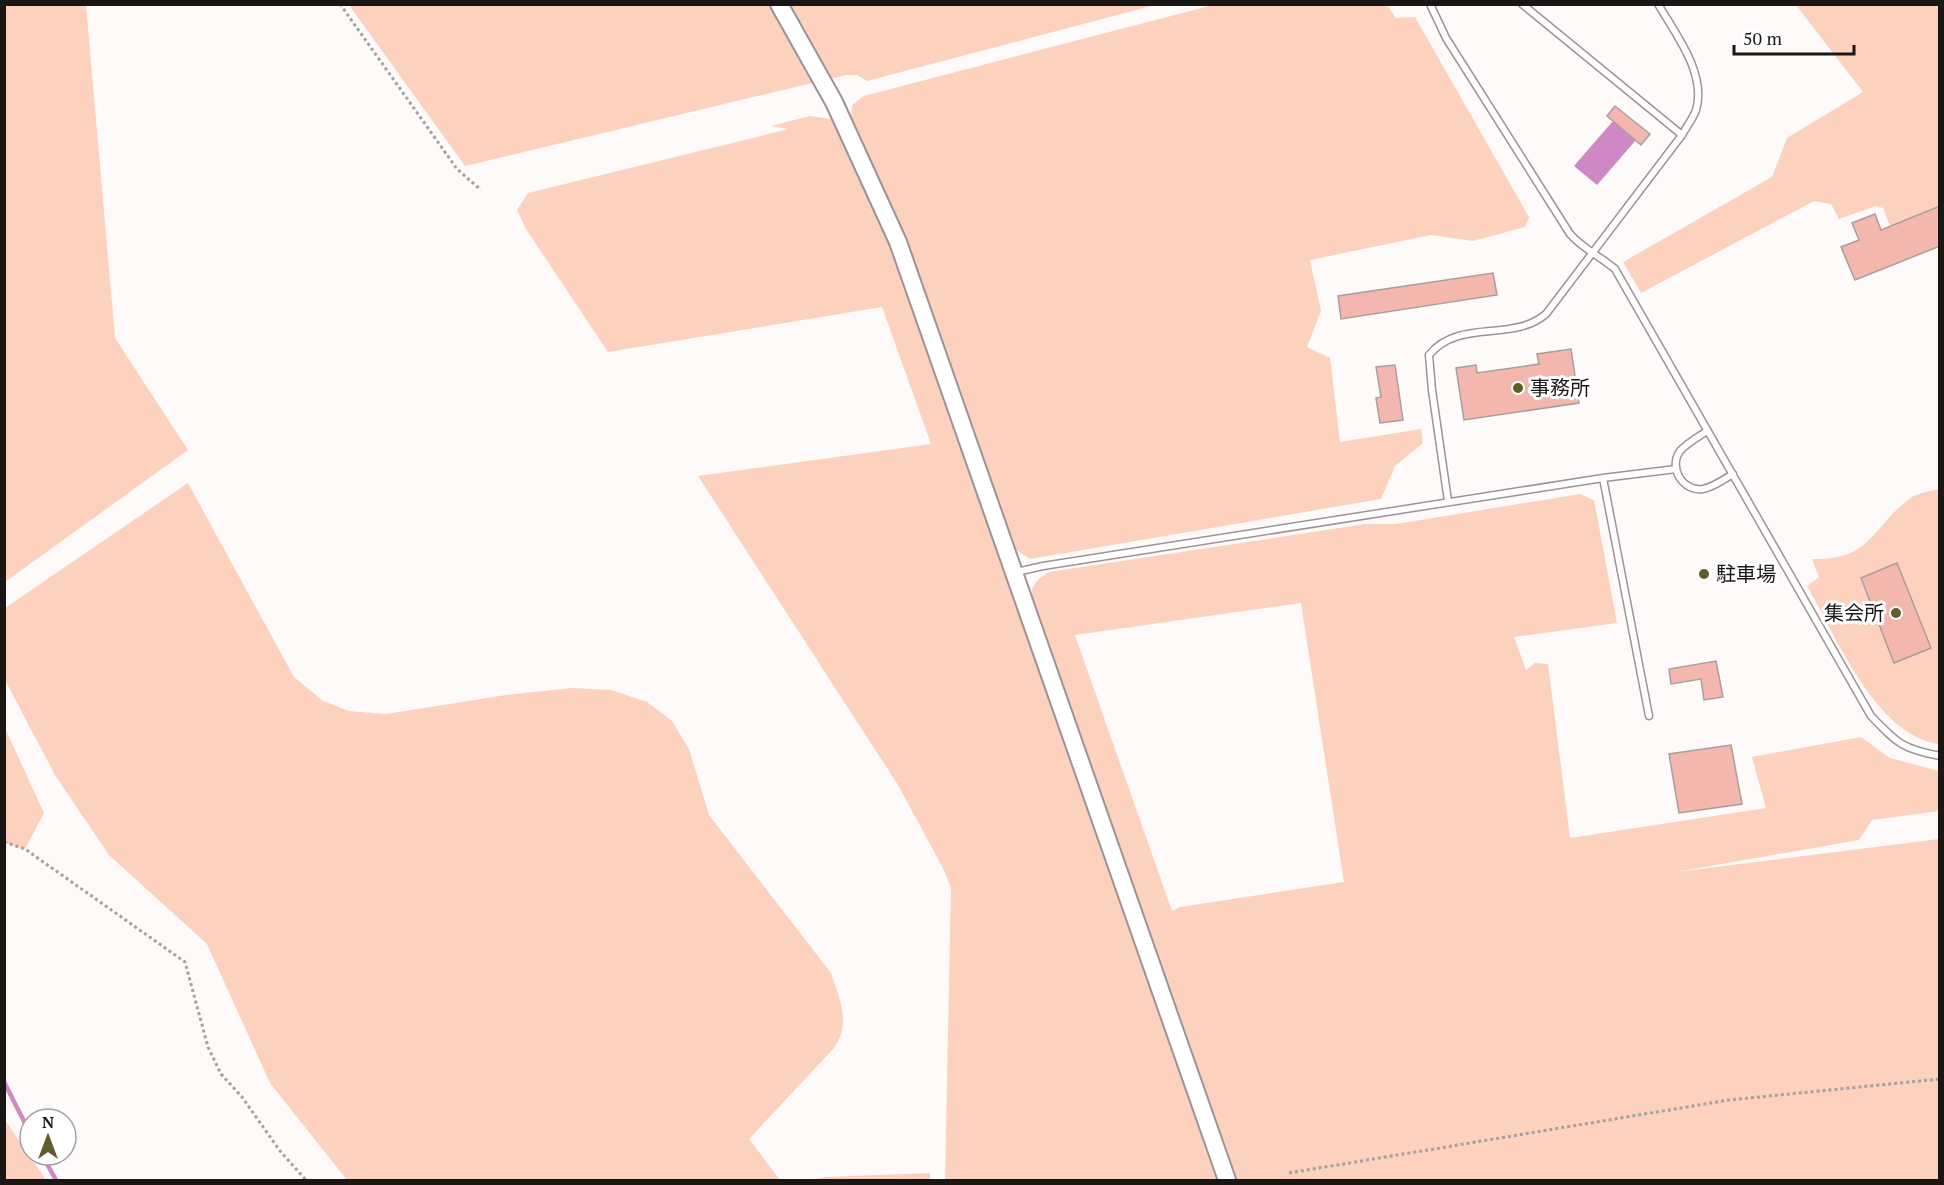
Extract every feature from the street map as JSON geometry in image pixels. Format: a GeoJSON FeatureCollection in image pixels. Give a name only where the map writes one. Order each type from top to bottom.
{"type":"FeatureCollection","features":[{"type":"Feature","properties":{"kind":"street"},"geometry":{"type":"LineString","coordinates":[[779,4],[834,102],[887,214],[927,321],[1227,1180]]}},
{"type":"Feature","properties":{"kind":"lane"},"geometry":{"type":"LineString","coordinates":[[1430,4],[1446,38],[1569,234],[1615,269],[1871,716],[1897,744],[1916,752],[1940,756]]}},
{"type":"Feature","properties":{"kind":"lane"},"geometry":{"type":"LineString","coordinates":[[1522,4],[1682,135]]}},
{"type":"Feature","properties":{"kind":"lane"},"geometry":{"type":"LineString","coordinates":[[1448,501],[1429,355],[1438,344],[1451,337],[1535,323],[1546,314],[1682,135],[1696,109],[1696,82],[1691,64],[1658,4]]}},
{"type":"Feature","properties":{"kind":"lane"},"geometry":{"type":"LineString","coordinates":[[1707,431],[1681,450],[1676,469],[1681,480],[1694,489],[1711,487],[1733,474]]}},
{"type":"Feature","properties":{"kind":"lane"},"geometry":{"type":"LineString","coordinates":[[1015,572],[1448,501],[1676,469]]}},
{"type":"Feature","properties":{"kind":"lane"},"geometry":{"type":"LineString","coordinates":[[1603,478],[1649,716]]}},
{"type":"Feature","properties":{"kind":"path"},"geometry":{"type":"LineString","coordinates":[[340,4],[457,169],[481,190]]}},
{"type":"Feature","properties":{"kind":"path"},"geometry":{"type":"LineString","coordinates":[[4,842],[25,849],[185,962],[208,1047],[221,1074],[242,1096],[280,1152],[306,1180]]}},
{"type":"Feature","properties":{"kind":"path"},"geometry":{"type":"LineString","coordinates":[[1289,1173],[1729,1100],[1940,1079]]}},
{"type":"Feature","properties":{"kind":"shaded area"},"geometry":{"type":"Polygon","coordinates":[[[5,4],[86,5],[115,338],[188,450],[5,582],[5,4]]]}},
{"type":"Feature","properties":{"kind":"shaded area"},"geometry":{"type":"Polygon","coordinates":[[[349,5],[1155,5],[867,81],[857,75],[846,75],[465,166],[349,5]]]}},
{"type":"Feature","properties":{"kind":"shaded area"},"geometry":{"type":"Polygon","coordinates":[[[1213,5],[1387,5],[1396,18],[1415,17],[1529,217],[1525,227],[1473,241],[1431,235],[1310,260],[1321,311],[1307,347],[1330,358],[1340,442],[1421,429],[1423,443],[1395,466],[1381,499],[1030,559],[1014,548],[898,221],[851,118],[852,105],[864,96],[1213,5]]]}},
{"type":"Feature","properties":{"kind":"shaded area"},"geometry":{"type":"Polygon","coordinates":[[[1796,5],[1939,5],[1939,207],[1890,226],[1883,208],[1876,206],[1839,219],[1831,204],[1814,201],[1641,293],[1623,262],[1772,177],[1787,138],[1863,92],[1796,5]]]}},
{"type":"Feature","properties":{"kind":"shaded area"},"geometry":{"type":"Polygon","coordinates":[[[810,116],[831,119],[837,127],[889,238],[1218,1180],[945,1180],[951,888],[944,870],[898,785],[698,476],[931,444],[882,307],[608,352],[526,229],[517,210],[528,193],[789,129],[771,126],[810,116]]]}},
{"type":"Feature","properties":{"kind":"shaded area"},"geometry":{"type":"Polygon","coordinates":[[[1613,121],[1636,140],[1597,185],[1574,166],[1613,121]]]}},
{"type":"Feature","properties":{"kind":"shaded area"},"geometry":{"type":"Polygon","coordinates":[[[188,483],[294,677],[323,701],[349,711],[386,714],[506,695],[572,688],[611,690],[647,702],[672,721],[689,749],[709,815],[831,973],[840,1002],[842,1030],[834,1048],[749,1139],[780,1180],[347,1180],[270,1083],[207,944],[109,855],[55,775],[5,680],[5,608],[188,483]]]}},
{"type":"Feature","properties":{"kind":"shaded area"},"geometry":{"type":"Polygon","coordinates":[[[1939,489],[1939,744],[1916,737],[1896,723],[1877,704],[1845,656],[1807,586],[1819,577],[1812,559],[1832,558],[1860,548],[1898,508],[1912,497],[1939,489]]]}},
{"type":"Feature","properties":{"kind":"shaded area"},"geometry":{"type":"Polygon","coordinates":[[[1580,494],[1594,500],[1617,623],[1514,637],[1526,670],[1535,663],[1548,664],[1570,838],[1766,808],[1752,757],[1861,737],[1890,758],[1939,771],[1939,811],[1872,820],[1859,840],[1676,872],[1939,839],[1939,1180],[1235,1180],[1032,602],[1032,592],[1037,581],[1049,572],[1365,524],[1396,524],[1580,494]],[[1301,603],[1075,635],[1172,911],[1180,907],[1344,882],[1301,603]]]}},
{"type":"Feature","properties":{"kind":"shaded area"},"geometry":{"type":"Polygon","coordinates":[[[4,726],[44,813],[25,849],[5,843],[4,726]]]}},
{"type":"Feature","properties":{"kind":"shaded area"},"geometry":{"type":"Polygon","coordinates":[[[5,1120],[18,1139],[18,1167],[37,1167],[46,1180],[5,1180],[5,1120]]]}},
{"type":"Feature","properties":{"kind":"shaded area"},"geometry":{"type":"Polygon","coordinates":[[[930,1173],[930,1180],[809,1180],[826,1177],[930,1173]]]}},
{"type":"Feature","properties":{"kind":"building"},"geometry":{"type":"Polygon","coordinates":[[[1615,106],[1650,134],[1641,145],[1607,116],[1615,106]]]}},
{"type":"Feature","properties":{"kind":"building"},"geometry":{"type":"Polygon","coordinates":[[[1940,206],[1940,246],[1855,280],[1841,247],[1859,240],[1852,223],[1875,214],[1881,230],[1940,206]]]}},
{"type":"Feature","properties":{"kind":"building"},"geometry":{"type":"Polygon","coordinates":[[[1493,273],[1497,295],[1341,319],[1338,296],[1493,273]]]}},
{"type":"Feature","properties":{"kind":"building","name":"事務所"},"geometry":{"type":"Polygon","coordinates":[[[1571,349],[1579,403],[1464,420],[1456,368],[1476,365],[1477,373],[1539,364],[1537,354],[1571,349]]]}},
{"type":"Feature","properties":{"kind":"building"},"geometry":{"type":"Polygon","coordinates":[[[1395,365],[1403,420],[1380,423],[1376,398],[1381,397],[1376,367],[1395,365]]]}},
{"type":"Feature","properties":{"kind":"building","name":"集会所"},"geometry":{"type":"Polygon","coordinates":[[[1897,563],[1931,648],[1894,663],[1861,578],[1897,563]]]}},
{"type":"Feature","properties":{"kind":"building"},"geometry":{"type":"Polygon","coordinates":[[[1716,661],[1723,697],[1704,700],[1701,679],[1671,684],[1669,669],[1716,661]]]}},
{"type":"Feature","properties":{"kind":"building"},"geometry":{"type":"Polygon","coordinates":[[[1731,745],[1742,804],[1679,813],[1669,754],[1731,745]]]}},
{"type":"Feature","properties":{"kind":"waterway"},"geometry":{"type":"LineString","coordinates":[[4,1082],[18,1109]]}},
{"type":"Feature","properties":{"kind":"waterway"},"geometry":{"type":"LineString","coordinates":[[49,1167],[56,1180]]}},
{"type":"Feature","properties":{"kind":"place","name":"事務所"},"geometry":{"type":"Point","coordinates":[1518,388]}},
{"type":"Feature","properties":{"kind":"place","name":"駐車場"},"geometry":{"type":"Point","coordinates":[1704,574]}},
{"type":"Feature","properties":{"kind":"place","name":"集会所"},"geometry":{"type":"Point","coordinates":[1896,613]}}]}
